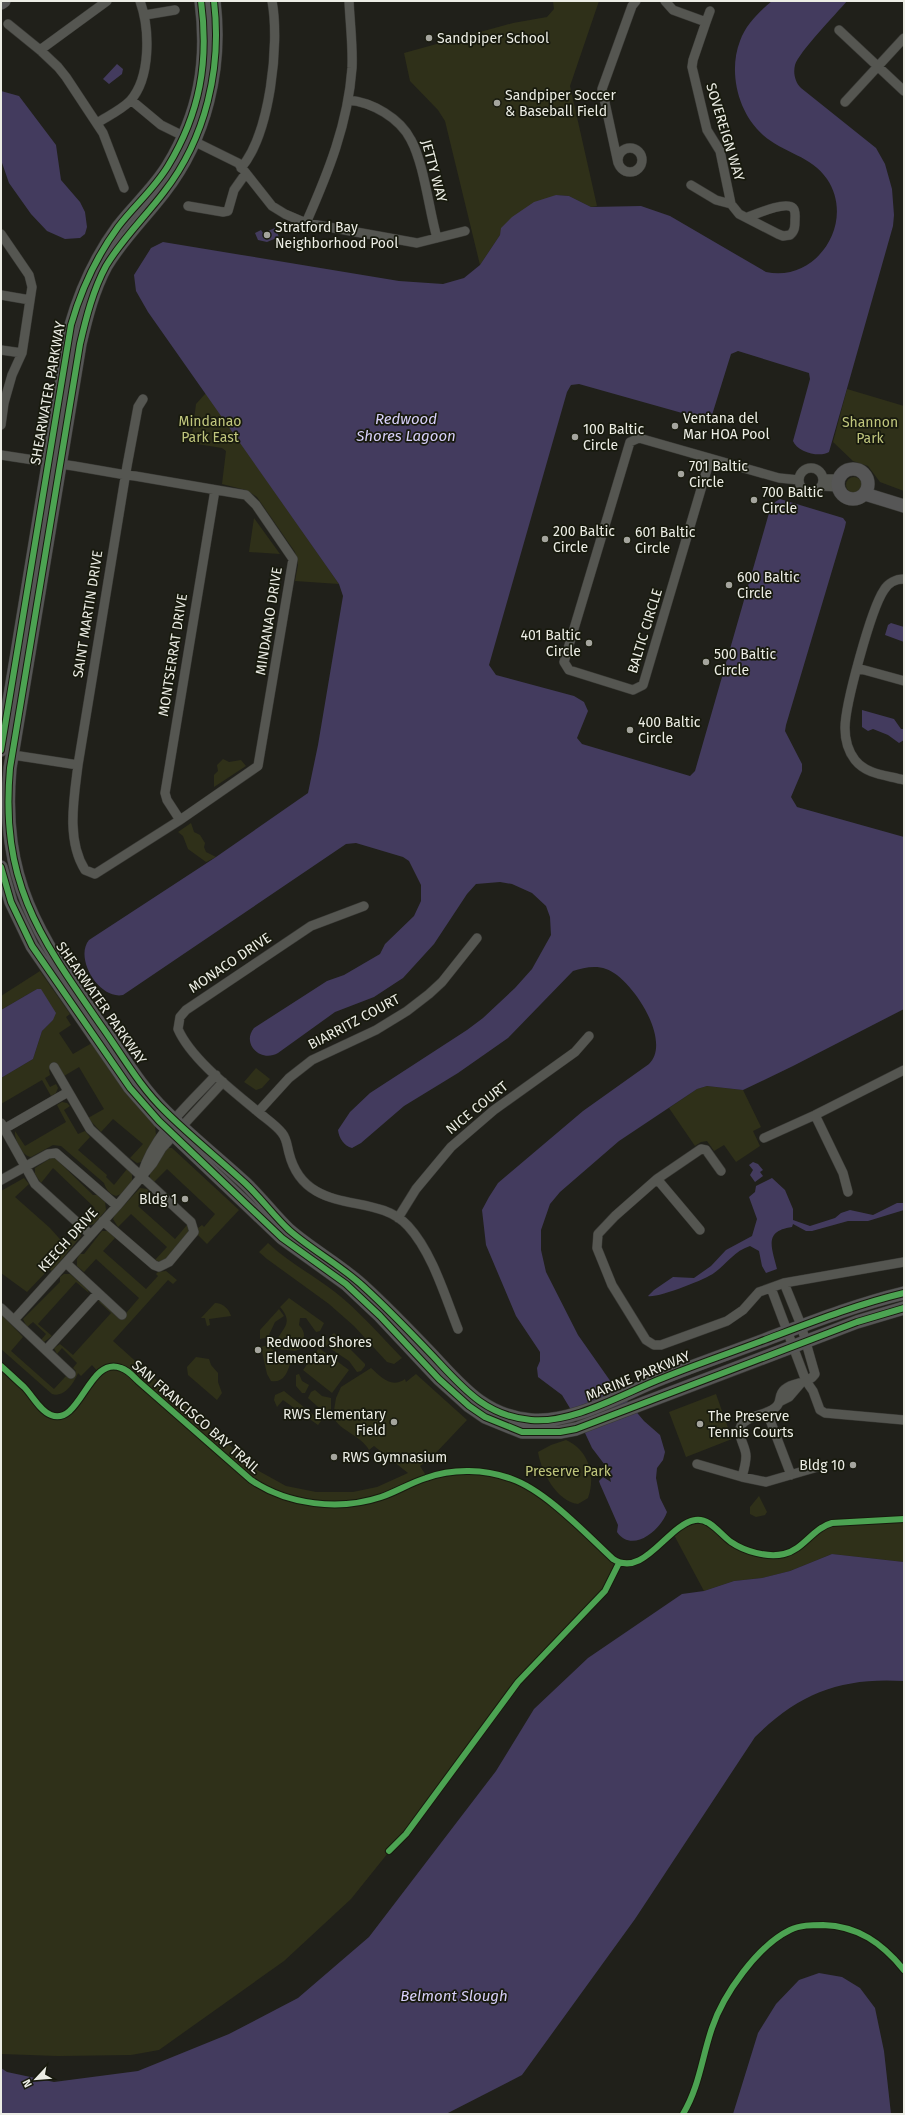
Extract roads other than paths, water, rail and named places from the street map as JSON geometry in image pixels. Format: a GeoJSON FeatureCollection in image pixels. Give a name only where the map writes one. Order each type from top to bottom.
{"type":"FeatureCollection","features":[{"type":"Feature","properties":{"kind":"main road","name":"SHEARWATER PARKWAY"},"geometry":{"type":"LineString","coordinates":[[189,138],[190,124],[202,81],[205,47],[201,1]]}},
{"type":"Feature","properties":{"kind":"main road","name":"SHEARWATER PARKWAY"},"geometry":{"type":"LineString","coordinates":[[214,1],[216,32],[214,76],[206,109],[189,138],[149,193],[118,227],[88,277],[71,325],[54,463],[5,752],[7,834],[16,881],[23,900],[44,942],[174,1128],[263,1200],[287,1228],[350,1274],[404,1327]]}},
{"type":"Feature","properties":{"kind":"main road"},"geometry":{"type":"LineString","coordinates":[[854,468],[864,472],[868,481],[867,490],[857,499],[843,496],[838,483],[844,471],[854,468]]}},
{"type":"Feature","properties":{"kind":"main road"},"geometry":{"type":"LineString","coordinates":[[867,490],[904,498]]}},
{"type":"Feature","properties":{"kind":"main road"},"geometry":{"type":"LineString","coordinates":[[867,490],[904,506]]}},
{"type":"Feature","properties":{"kind":"main road","name":"SHEARWATER PARKWAY"},"geometry":{"type":"LineString","coordinates":[[1,867],[11,902],[32,946],[130,1088],[174,1128],[282,1238],[346,1284],[416,1358]]}},
{"type":"Feature","properties":{"kind":"main road","name":"MARINE PARKWAY"},"geometry":{"type":"LineString","coordinates":[[404,1327],[468,1393],[490,1408],[523,1419],[541,1421],[559,1419],[588,1410],[648,1384],[787,1331],[863,1304],[904,1293]]}},
{"type":"Feature","properties":{"kind":"main road","name":"MARINE PARKWAY"},"geometry":{"type":"LineString","coordinates":[[416,1358],[454,1394],[485,1417],[515,1430],[526,1432],[566,1431],[589,1424],[653,1398],[856,1322],[904,1308]]}},
{"type":"Feature","properties":{"kind":"main road"},"geometry":{"type":"LineString","coordinates":[[404,1327],[412,1344],[416,1358]]}},
{"type":"Feature","properties":{"kind":"street"},"geometry":{"type":"LineString","coordinates":[[40,50],[107,1]]}},
{"type":"Feature","properties":{"kind":"street"},"geometry":{"type":"LineString","coordinates":[[97,123],[131,100],[138,86],[146,62],[148,42],[145,15],[140,1]]}},
{"type":"Feature","properties":{"kind":"street"},"geometry":{"type":"LineString","coordinates":[[188,206],[223,212],[228,211],[234,190],[250,158],[261,131],[269,93],[275,33],[272,1]]}},
{"type":"Feature","properties":{"kind":"street"},"geometry":{"type":"LineString","coordinates":[[306,224],[323,188],[336,153],[348,100],[352,55],[349,1]]}},
{"type":"Feature","properties":{"kind":"street"},"geometry":{"type":"LineString","coordinates":[[618,163],[602,89],[632,6],[636,1]]}},
{"type":"Feature","properties":{"kind":"street"},"geometry":{"type":"LineString","coordinates":[[665,1],[673,10],[706,22]]}},
{"type":"Feature","properties":{"kind":"street"},"geometry":{"type":"LineString","coordinates":[[145,15],[175,10]]}},
{"type":"Feature","properties":{"kind":"street","name":"SOVEREIGN WAY"},"geometry":{"type":"LineString","coordinates":[[710,11],[692,67],[707,130],[720,151],[731,204]]}},
{"type":"Feature","properties":{"kind":"street"},"geometry":{"type":"LineString","coordinates":[[8,24],[58,67],[97,123],[109,146],[124,188]]}},
{"type":"Feature","properties":{"kind":"street"},"geometry":{"type":"LineString","coordinates":[[839,30],[904,91]]}},
{"type":"Feature","properties":{"kind":"street"},"geometry":{"type":"LineString","coordinates":[[844,102],[904,38]]}},
{"type":"Feature","properties":{"kind":"street"},"geometry":{"type":"LineString","coordinates":[[131,100],[158,124],[230,159],[244,171],[272,206],[306,224],[414,242],[465,231]]}},
{"type":"Feature","properties":{"kind":"street","name":"JETTY WAY"},"geometry":{"type":"LineString","coordinates":[[348,100],[362,102],[377,108],[401,127],[410,137],[418,162],[437,238]]}},
{"type":"Feature","properties":{"kind":"street"},"geometry":{"type":"LineString","coordinates":[[691,185],[716,200],[731,204],[740,214],[783,236],[793,232],[795,224],[794,210],[790,206],[782,206],[748,217]]}},
{"type":"Feature","properties":{"kind":"street"},"geometry":{"type":"LineString","coordinates":[[1,234],[29,275],[32,287],[22,353],[12,375],[3,403],[1,425]]}},
{"type":"Feature","properties":{"kind":"street"},"geometry":{"type":"LineString","coordinates":[[1,295],[30,300]]}},
{"type":"Feature","properties":{"kind":"street"},"geometry":{"type":"LineString","coordinates":[[1,350],[22,353]]}},
{"type":"Feature","properties":{"kind":"street","name":"SAINT MARTIN DRIVE"},"geometry":{"type":"LineString","coordinates":[[90,874],[85,870],[82,864],[74,836],[73,804],[78,765],[126,475],[138,407],[143,399]]}},
{"type":"Feature","properties":{"kind":"street","name":"BALTIC CIRCLE"},"geometry":{"type":"LineString","coordinates":[[639,438],[710,459],[643,685],[633,690],[571,671],[566,667],[564,662],[629,443],[639,438]]}},
{"type":"Feature","properties":{"kind":"street","name":"MINDANAO DRIVE"},"geometry":{"type":"LineString","coordinates":[[1,455],[246,495],[252,500],[291,553],[293,563],[259,764],[253,771],[180,820],[101,871],[90,874]]}},
{"type":"Feature","properties":{"kind":"street"},"geometry":{"type":"LineString","coordinates":[[710,459],[783,479],[798,480]]}},
{"type":"Feature","properties":{"kind":"street"},"geometry":{"type":"LineString","coordinates":[[808,468],[816,469],[822,483],[816,492],[808,492],[801,488],[798,480],[801,473],[808,468]]}},
{"type":"Feature","properties":{"kind":"street"},"geometry":{"type":"LineString","coordinates":[[822,483],[838,483]]}},
{"type":"Feature","properties":{"kind":"street","name":"MONTSERRAT DRIVE"},"geometry":{"type":"LineString","coordinates":[[180,820],[167,800],[165,793],[214,490]]}},
{"type":"Feature","properties":{"kind":"street"},"geometry":{"type":"LineString","coordinates":[[904,579],[893,582],[882,592],[858,668],[845,718],[846,737],[850,751],[859,765],[869,772],[904,780]]}},
{"type":"Feature","properties":{"kind":"street"},"geometry":{"type":"LineString","coordinates":[[858,668],[904,681]]}},
{"type":"Feature","properties":{"kind":"street"},"geometry":{"type":"LineString","coordinates":[[5,752],[78,765]]}},
{"type":"Feature","properties":{"kind":"street","name":"MONACO DRIVE"},"geometry":{"type":"LineString","coordinates":[[364,906],[311,926],[183,1013],[178,1021],[180,1034],[219,1079],[282,1132],[295,1169],[310,1187],[332,1198],[361,1203],[378,1208],[398,1218],[413,1232],[427,1255],[458,1329]]}},
{"type":"Feature","properties":{"kind":"street","name":"BIARRITZ COURT"},"geometry":{"type":"LineString","coordinates":[[258,1112],[289,1078],[312,1060],[382,1026],[407,1011],[429,994],[442,982],[477,938]]}},
{"type":"Feature","properties":{"kind":"street","name":"NICE COURT"},"geometry":{"type":"LineString","coordinates":[[398,1218],[416,1189],[451,1147],[494,1110],[576,1052],[589,1036]]}},
{"type":"Feature","properties":{"kind":"street"},"geometry":{"type":"LineString","coordinates":[[54,1067],[90,1129],[192,1223],[194,1232],[188,1241],[167,1264],[157,1266],[103,1221]]}},
{"type":"Feature","properties":{"kind":"street"},"geometry":{"type":"LineString","coordinates":[[764,1138],[815,1115],[904,1070]]}},
{"type":"Feature","properties":{"kind":"street"},"geometry":{"type":"LineString","coordinates":[[174,1128],[219,1079]]}},
{"type":"Feature","properties":{"kind":"street"},"geometry":{"type":"LineString","coordinates":[[68,1092],[3,1126],[35,1184],[91,1234]]}},
{"type":"Feature","properties":{"kind":"street"},"geometry":{"type":"LineString","coordinates":[[815,1115],[843,1173],[848,1192]]}},
{"type":"Feature","properties":{"kind":"street","name":"KEECH DRIVE"},"geometry":{"type":"LineString","coordinates":[[14,1320],[142,1177],[150,1154],[174,1128]]}},
{"type":"Feature","properties":{"kind":"street"},"geometry":{"type":"LineString","coordinates":[[721,1171],[703,1148],[657,1179],[600,1230],[596,1239],[599,1255],[612,1285],[646,1340],[654,1345],[661,1345],[727,1321],[743,1310],[759,1292],[784,1283],[904,1262]]}},
{"type":"Feature","properties":{"kind":"street"},"geometry":{"type":"LineString","coordinates":[[1,1180],[49,1153],[58,1154],[117,1206]]}},
{"type":"Feature","properties":{"kind":"street"},"geometry":{"type":"LineString","coordinates":[[657,1179],[700,1230]]}},
{"type":"Feature","properties":{"kind":"street"},"geometry":{"type":"LineString","coordinates":[[66,1263],[122,1315]]}},
{"type":"Feature","properties":{"kind":"street"},"geometry":{"type":"LineString","coordinates":[[742,1477],[746,1455],[740,1435],[741,1426],[747,1420],[776,1408],[781,1402],[789,1397],[804,1382],[815,1374],[801,1326],[784,1283]]}},
{"type":"Feature","properties":{"kind":"street"},"geometry":{"type":"LineString","coordinates":[[771,1288],[793,1346],[804,1382],[813,1391],[818,1407],[823,1412],[904,1420]]}},
{"type":"Feature","properties":{"kind":"street"},"geometry":{"type":"LineString","coordinates":[[46,1350],[98,1293]]}},
{"type":"Feature","properties":{"kind":"street"},"geometry":{"type":"LineString","coordinates":[[1,1308],[71,1374]]}},
{"type":"Feature","properties":{"kind":"street"},"geometry":{"type":"LineString","coordinates":[[767,1412],[791,1475]]}},
{"type":"Feature","properties":{"kind":"street"},"geometry":{"type":"LineString","coordinates":[[697,1464],[742,1477],[766,1482],[821,1466]]}},
{"type":"Feature","properties":{"kind":"water","name":"Redwood Shores Lagoon"},"geometry":{"type":"Polygon","coordinates":[[[772,1],[847,1],[803,51],[795,65],[794,74],[797,83],[801,88],[876,148],[885,164],[892,189],[894,215],[893,226],[829,452],[825,454],[809,453],[795,445],[793,441],[810,379],[809,373],[738,351],[731,354],[712,415],[707,420],[579,384],[571,385],[567,392],[489,665],[496,675],[574,696],[584,702],[588,711],[577,738],[582,744],[690,776],[695,771],[769,513],[775,502],[780,499],[843,518],[846,522],[845,527],[786,725],[785,731],[802,764],[802,771],[791,797],[797,807],[904,837],[904,1009],[743,1090],[707,1086],[697,1089],[619,1141],[560,1192],[550,1204],[541,1230],[541,1250],[546,1272],[578,1335],[611,1382],[644,1421],[660,1435],[665,1452],[663,1460],[657,1468],[656,1478],[660,1498],[667,1512],[659,1526],[652,1532],[638,1540],[630,1541],[623,1538],[617,1532],[618,1525],[599,1481],[603,1477],[611,1482],[608,1469],[592,1448],[585,1433],[562,1395],[538,1377],[537,1368],[540,1361],[540,1352],[516,1316],[486,1245],[482,1210],[498,1183],[583,1111],[649,1064],[655,1054],[656,1041],[653,1026],[646,1011],[627,984],[616,974],[598,967],[589,967],[573,971],[508,1038],[458,1073],[404,1106],[361,1143],[352,1148],[342,1141],[338,1130],[350,1112],[370,1093],[483,1018],[515,988],[532,969],[551,935],[550,917],[546,906],[532,893],[512,884],[500,882],[476,884],[467,894],[434,944],[403,978],[374,997],[335,1012],[278,1053],[272,1055],[265,1056],[260,1054],[251,1046],[251,1034],[254,1028],[327,981],[344,975],[380,954],[385,944],[414,916],[421,901],[421,885],[409,861],[403,857],[356,843],[346,844],[123,995],[114,995],[105,991],[91,976],[87,967],[85,948],[89,940],[216,857],[308,793],[318,745],[343,596],[339,584],[148,312],[136,291],[134,275],[151,248],[163,242],[399,281],[443,284],[464,278],[480,265],[500,235],[501,228],[512,217],[534,202],[556,195],[569,196],[591,207],[641,206],[670,216],[766,272],[784,273],[801,268],[815,259],[826,246],[834,230],[837,213],[835,196],[827,179],[821,171],[805,160],[771,141],[754,126],[742,104],[735,79],[735,66],[740,41],[753,19],[772,1]]]}},
{"type":"Feature","properties":{"kind":"water"},"geometry":{"type":"Polygon","coordinates":[[[117,64],[123,69],[122,74],[109,84],[103,79],[117,64]]]}},
{"type":"Feature","properties":{"kind":"water"},"geometry":{"type":"Polygon","coordinates":[[[1,91],[19,96],[56,145],[61,180],[80,202],[85,212],[87,227],[85,234],[80,238],[65,239],[47,231],[31,214],[9,183],[1,160],[1,91]]]}},
{"type":"Feature","properties":{"kind":"water","name":"Stratford Bay Neighborhood Pool"},"geometry":{"type":"Polygon","coordinates":[[[275,228],[279,237],[267,242],[258,240],[255,233],[261,230],[263,233],[275,228]]]}},
{"type":"Feature","properties":{"kind":"water"},"geometry":{"type":"Polygon","coordinates":[[[891,623],[904,627],[904,642],[885,635],[888,625],[891,623]]]}},
{"type":"Feature","properties":{"kind":"water"},"geometry":{"type":"Polygon","coordinates":[[[862,710],[894,719],[901,729],[904,729],[904,740],[899,743],[888,735],[873,729],[868,731],[862,727],[862,710]]]}},
{"type":"Feature","properties":{"kind":"water"},"geometry":{"type":"Polygon","coordinates":[[[37,989],[41,989],[56,1013],[53,1020],[42,1031],[33,1059],[1,1078],[1,1010],[37,989]]]}},
{"type":"Feature","properties":{"kind":"water"},"geometry":{"type":"Polygon","coordinates":[[[753,1162],[758,1164],[763,1170],[760,1172],[763,1176],[755,1182],[750,1175],[753,1170],[749,1165],[753,1162]]]}},
{"type":"Feature","properties":{"kind":"water"},"geometry":{"type":"Polygon","coordinates":[[[772,1178],[785,1190],[793,1209],[793,1220],[810,1226],[835,1218],[841,1213],[850,1210],[873,1215],[897,1203],[904,1203],[904,1210],[868,1221],[848,1221],[812,1231],[806,1231],[793,1224],[792,1227],[777,1232],[773,1237],[772,1248],[777,1269],[766,1273],[762,1266],[759,1251],[750,1246],[739,1251],[709,1276],[670,1292],[648,1296],[673,1277],[694,1278],[711,1266],[726,1250],[752,1236],[757,1219],[749,1197],[755,1192],[756,1186],[772,1178]]]}},
{"type":"Feature","properties":{"kind":"water","name":"Belmont Slough"},"geometry":{"type":"Polygon","coordinates":[[[832,1554],[904,1562],[904,1681],[882,1680],[861,1682],[841,1685],[823,1691],[788,1709],[755,1737],[635,1919],[522,2075],[446,2114],[1,2114],[1,2068],[7,2072],[54,2082],[138,2071],[229,2034],[298,1998],[369,1937],[496,1771],[534,1709],[588,1658],[682,1594],[704,1591],[734,1581],[762,1578],[790,1571],[832,1554]]]}},
{"type":"Feature","properties":{"kind":"water"},"geometry":{"type":"Polygon","coordinates":[[[819,1973],[842,1977],[860,1988],[875,2008],[884,2051],[891,2114],[733,2114],[758,2033],[776,2004],[799,1980],[819,1973]]]}},
{"type":"Feature","properties":{"kind":"place","name":"Sandpiper School"},"geometry":{"type":"Point","coordinates":[429,38]}},
{"type":"Feature","properties":{"kind":"place","name":"Sandpiper Soccer & Baseball Field"},"geometry":{"type":"Point","coordinates":[497,103]}},
{"type":"Feature","properties":{"kind":"place","name":"Stratford Bay Neighborhood Pool"},"geometry":{"type":"Point","coordinates":[267,235]}},
{"type":"Feature","properties":{"kind":"place","name":"Ventana del Mar HOA Pool"},"geometry":{"type":"Point","coordinates":[675,426]}},
{"type":"Feature","properties":{"kind":"place","name":"100 Baltic Circle"},"geometry":{"type":"Point","coordinates":[575,437]}},
{"type":"Feature","properties":{"kind":"place","name":"701 Baltic Circle"},"geometry":{"type":"Point","coordinates":[681,474]}},
{"type":"Feature","properties":{"kind":"place","name":"700 Baltic Circle"},"geometry":{"type":"Point","coordinates":[754,500]}},
{"type":"Feature","properties":{"kind":"place","name":"200 Baltic Circle"},"geometry":{"type":"Point","coordinates":[545,539]}},
{"type":"Feature","properties":{"kind":"place","name":"601 Baltic Circle"},"geometry":{"type":"Point","coordinates":[627,540]}},
{"type":"Feature","properties":{"kind":"place","name":"600 Baltic Circle"},"geometry":{"type":"Point","coordinates":[729,585]}},
{"type":"Feature","properties":{"kind":"place","name":"401 Baltic Circle"},"geometry":{"type":"Point","coordinates":[589,643]}},
{"type":"Feature","properties":{"kind":"place","name":"500 Baltic Circle"},"geometry":{"type":"Point","coordinates":[706,662]}},
{"type":"Feature","properties":{"kind":"place","name":"400 Baltic Circle"},"geometry":{"type":"Point","coordinates":[630,730]}},
{"type":"Feature","properties":{"kind":"place","name":"Bldg 1"},"geometry":{"type":"Point","coordinates":[185,1199]}},
{"type":"Feature","properties":{"kind":"place","name":"Redwood Shores Elementary"},"geometry":{"type":"Point","coordinates":[258,1350]}},
{"type":"Feature","properties":{"kind":"place","name":"RWS Elementary Field"},"geometry":{"type":"Point","coordinates":[394,1422]}},
{"type":"Feature","properties":{"kind":"place","name":"The Preserve Tennis Courts"},"geometry":{"type":"Point","coordinates":[700,1424]}},
{"type":"Feature","properties":{"kind":"place","name":"RWS Gymnasium"},"geometry":{"type":"Point","coordinates":[334,1457]}},
{"type":"Feature","properties":{"kind":"place","name":"Bldg 10"},"geometry":{"type":"Point","coordinates":[853,1465]}},
{"type":"Feature","properties":{"kind":"park label","name":"Mindanao Park East"},"geometry":{"type":"Point","coordinates":[210,430]}},
{"type":"Feature","properties":{"kind":"park label","name":"Shannon Park"},"geometry":{"type":"Point","coordinates":[870,430]}},
{"type":"Feature","properties":{"kind":"park label","name":"Preserve Park"},"geometry":{"type":"Point","coordinates":[568,1471]}}]}
